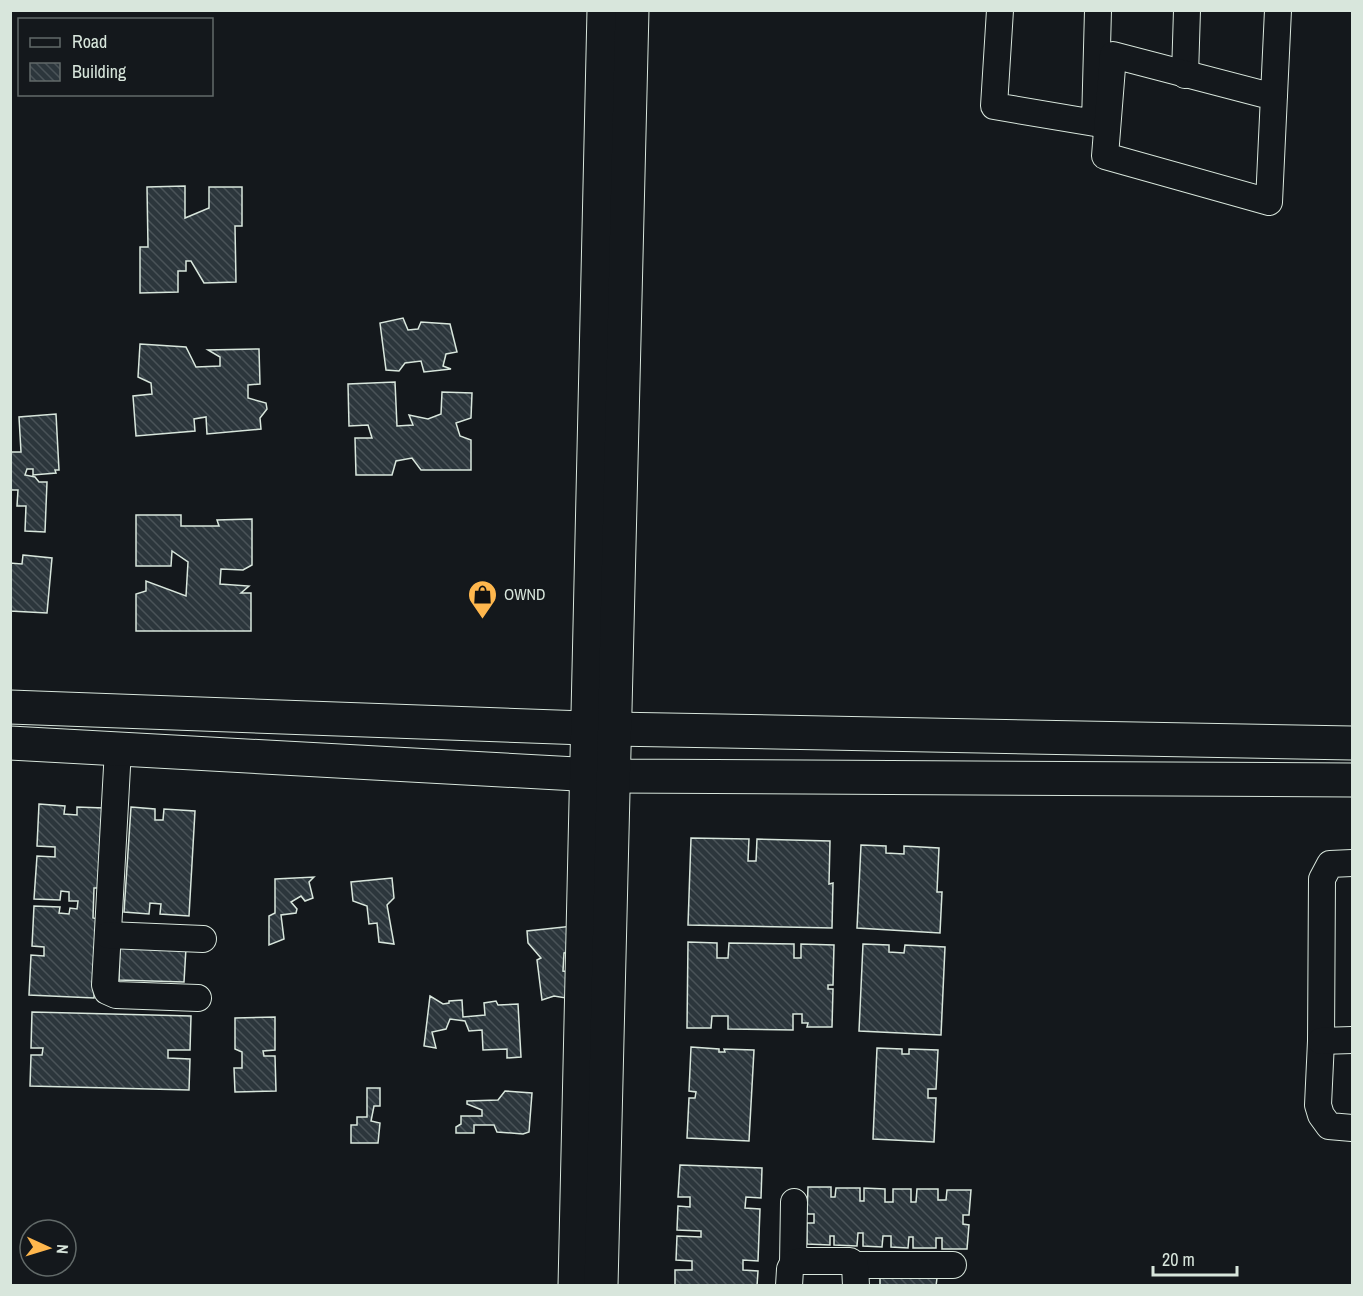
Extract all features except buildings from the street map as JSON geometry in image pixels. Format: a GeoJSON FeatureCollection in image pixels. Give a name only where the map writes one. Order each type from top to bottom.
{"type":"FeatureCollection","features":[{"type":"Feature","properties":{"kind":"street"},"geometry":{"type":"LineString","coordinates":[[601,1286],[600,775],[604,10]]}},
{"type":"Feature","properties":{"kind":"street"},"geometry":{"type":"LineString","coordinates":[[601,728],[632,10]]}},
{"type":"Feature","properties":{"kind":"street"},"geometry":{"type":"LineString","coordinates":[[1000,10],[994,106],[1095,123],[1098,10]]}},
{"type":"Feature","properties":{"kind":"street"},"geometry":{"type":"LineString","coordinates":[[1185,75],[1187,10]]}},
{"type":"Feature","properties":{"kind":"street"},"geometry":{"type":"LineString","coordinates":[[1274,97],[1113,55],[1105,156],[1269,202],[1274,97],[1278,10]]}},
{"type":"Feature","properties":{"kind":"street"},"geometry":{"type":"LineString","coordinates":[[10,707],[601,728],[1353,743]]}},
{"type":"Feature","properties":{"kind":"street"},"geometry":{"type":"LineString","coordinates":[[10,743],[600,775],[1353,780]]}},
{"type":"Feature","properties":{"kind":"street"},"geometry":{"type":"LineString","coordinates":[[118,749],[105,985],[107,991],[116,995],[198,998]]}},
{"type":"Feature","properties":{"kind":"street"},"geometry":{"type":"LineString","coordinates":[[575,1286],[600,775]]}},
{"type":"Feature","properties":{"kind":"street"},"geometry":{"type":"LineString","coordinates":[[1353,863],[1330,864],[1322,879],[1321,1041],[1318,1105],[1320,1115],[1329,1126],[1353,1128]]}},
{"type":"Feature","properties":{"kind":"street"},"geometry":{"type":"LineString","coordinates":[[108,935],[203,939]]}},
{"type":"Feature","properties":{"kind":"street"},"geometry":{"type":"LineString","coordinates":[[1321,1041],[1353,1040]]}},
{"type":"Feature","properties":{"kind":"street"},"geometry":{"type":"LineString","coordinates":[[791,1274],[794,1202]]}},
{"type":"Feature","properties":{"kind":"street"},"geometry":{"type":"LineString","coordinates":[[791,1274],[801,1261],[850,1261],[856,1275],[953,1265]]}},
{"type":"Feature","properties":{"kind":"place","name":"OWND"},"geometry":{"type":"Point","coordinates":[483,620]}}]}
